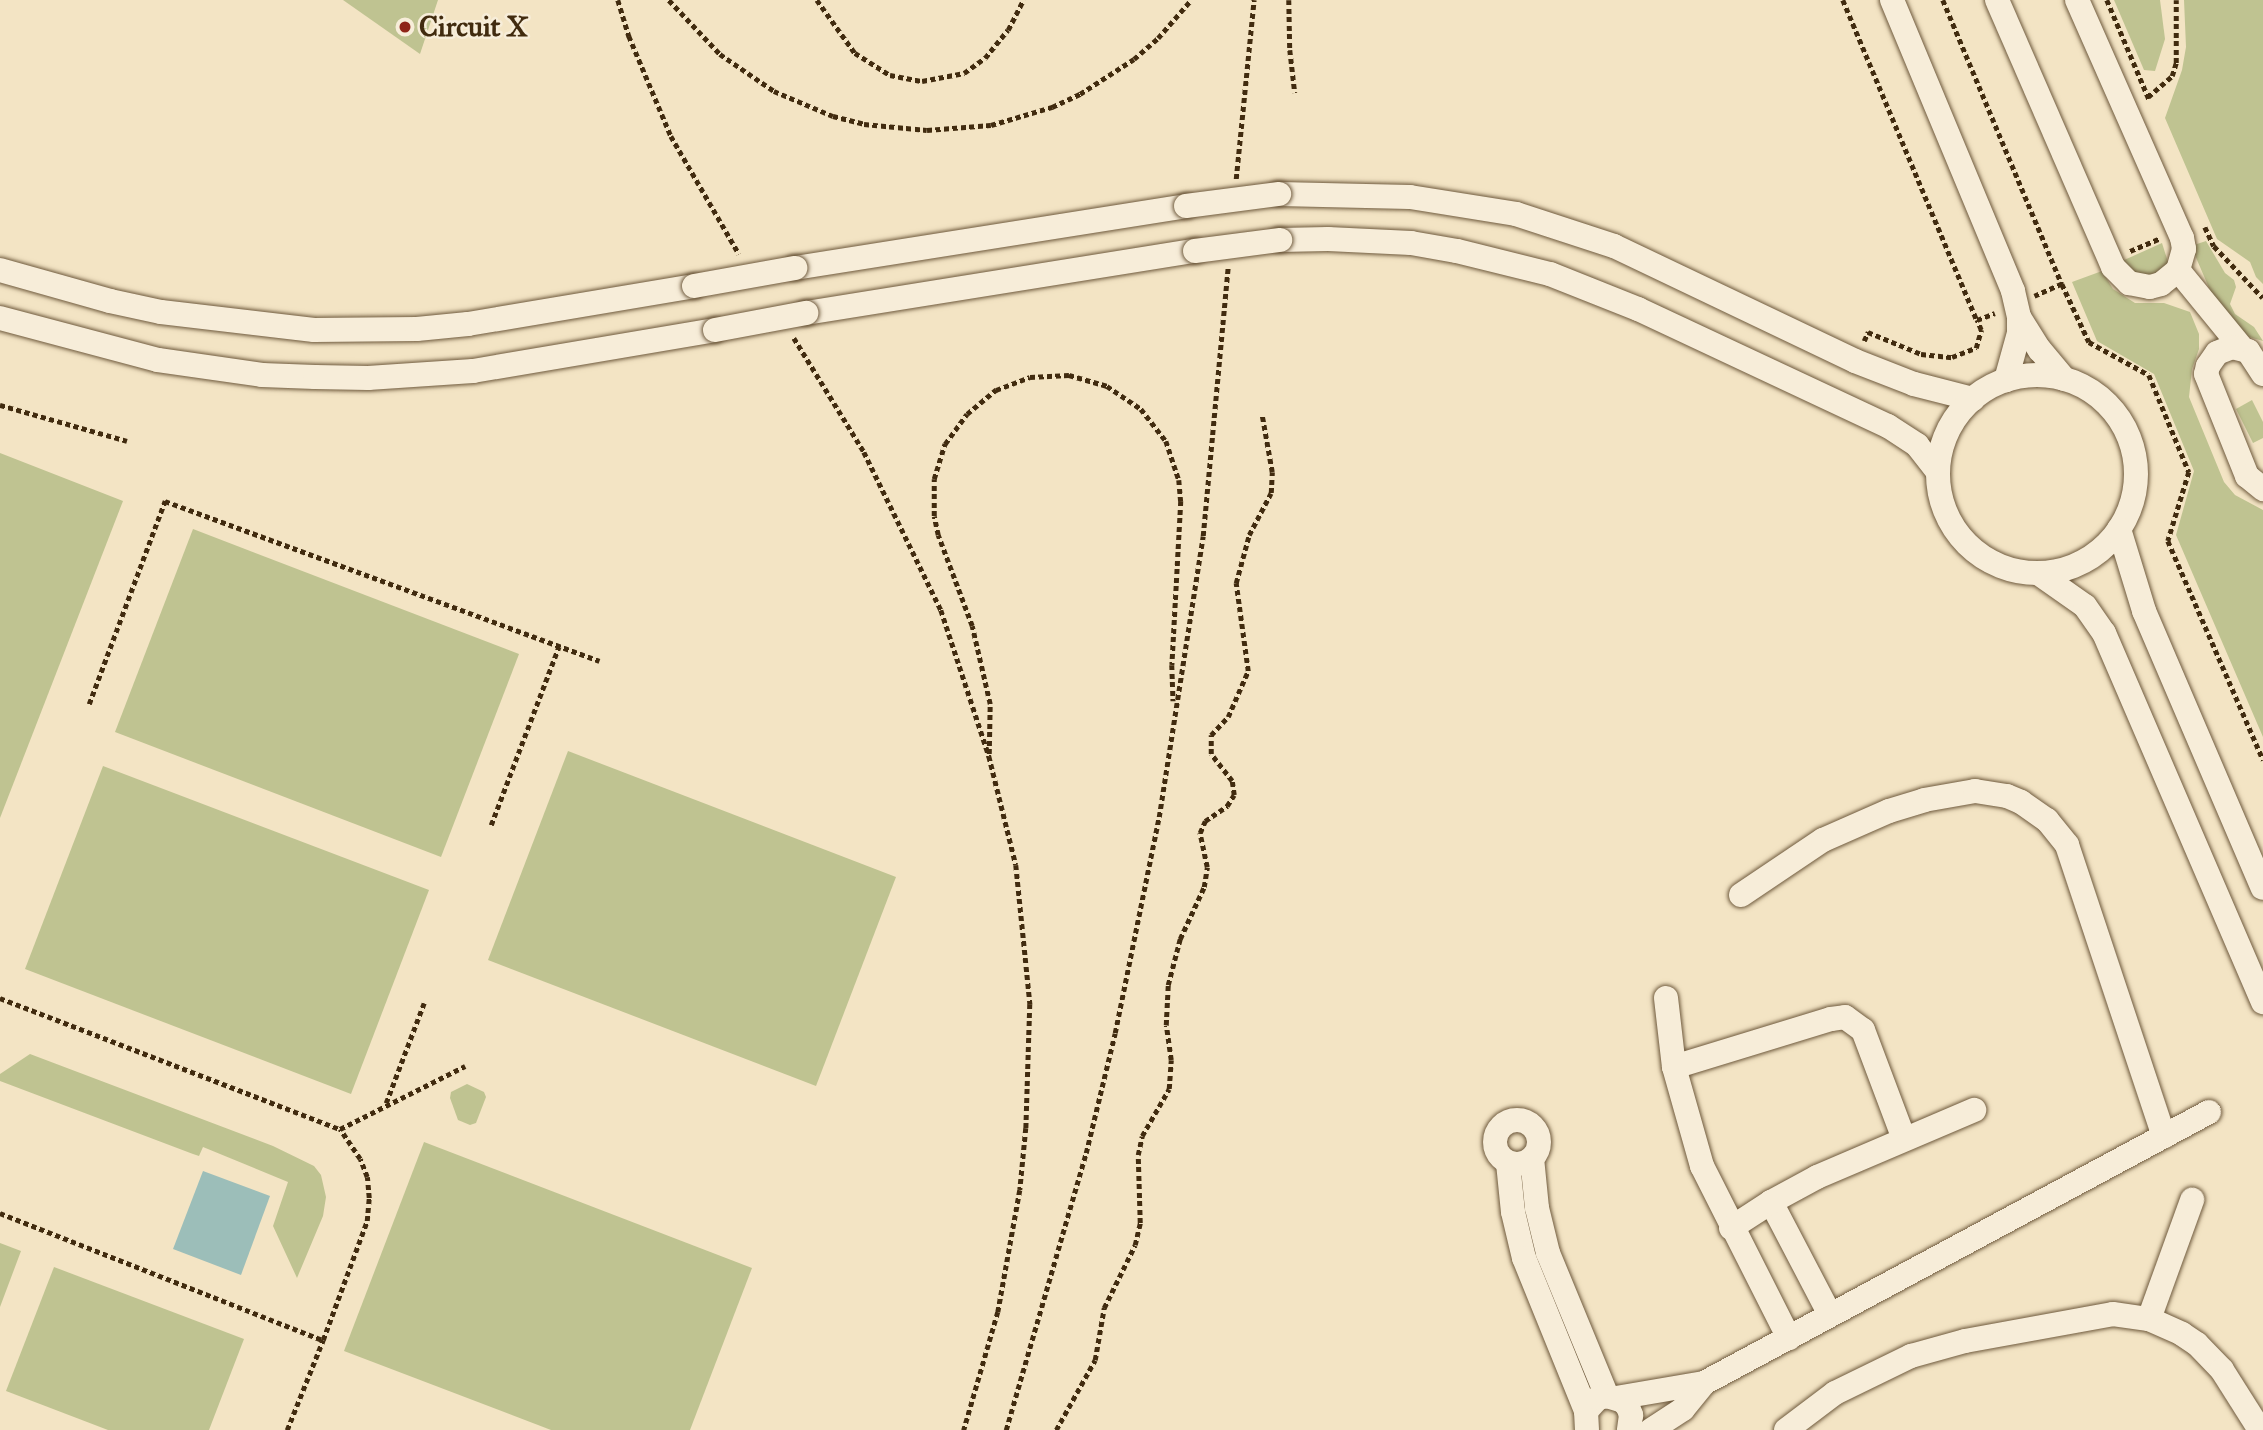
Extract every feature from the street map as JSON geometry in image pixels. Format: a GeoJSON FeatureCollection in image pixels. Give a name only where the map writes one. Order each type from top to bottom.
{"type":"FeatureCollection","features":[{"type":"Feature","properties":{"kind":"street"},"geometry":{"type":"LineString","coordinates":[[1892,0],[2007,275],[2018,311],[2039,349],[2064,379]]}},
{"type":"Feature","properties":{"kind":"street"},"geometry":{"type":"LineString","coordinates":[[1997,0],[2110,260],[2120,277],[2139,287],[2161,284],[2178,270],[2184,249],[2077,0]]}},
{"type":"Feature","properties":{"kind":"street"},"geometry":{"type":"LineString","coordinates":[[0,270],[110,302],[212,320],[314,330],[391,330],[468,324],[795,268],[1186,206],[1279,194],[1410,197],[1516,215],[1614,246],[1855,361],[1914,384],[1973,399]]}},
{"type":"Feature","properties":{"kind":"street"},"geometry":{"type":"LineString","coordinates":[[0,318],[106,349],[158,360],[249,373],[368,378],[473,371],[715,330],[796,320],[1195,251],[1280,240],[1411,243],[1457,251],[1549,274],[1638,309],[1888,426],[1917,445],[1938,472]]}},
{"type":"Feature","properties":{"kind":"street"},"geometry":{"type":"LineString","coordinates":[[2178,270],[2241,348],[2255,356],[2263,373]]}},
{"type":"Feature","properties":{"kind":"street"},"geometry":{"type":"LineString","coordinates":[[2202,303],[2211,358],[2207,382],[2247,476],[2261,489]]}},
{"type":"Feature","properties":{"kind":"street"},"geometry":{"type":"LineString","coordinates":[[2006,380],[2017,349],[2018,311]]}},
{"type":"Feature","properties":{"kind":"street"},"geometry":{"type":"LineString","coordinates":[[2211,358],[2224,348],[2241,348]]}},
{"type":"Feature","properties":{"kind":"street"},"geometry":{"type":"LineString","coordinates":[[2035,375],[2064,379],[2095,393],[2107,404],[2118,417],[2132,447],[2135,464],[2133,498],[2119,528],[2109,541],[2084,561],[2069,568],[2038,573],[1995,564],[1971,548],[1946,514],[1938,472],[1950,428],[1973,399],[2006,380],[2035,375]]}},
{"type":"Feature","properties":{"kind":"street"},"geometry":{"type":"LineString","coordinates":[[2119,528],[2136,591],[2263,888]]}},
{"type":"Feature","properties":{"kind":"street"},"geometry":{"type":"LineString","coordinates":[[2038,573],[2085,606],[2104,634],[2263,1002]]}},
{"type":"Feature","properties":{"kind":"street"},"geometry":{"type":"LineString","coordinates":[[1741,895],[1823,840],[1889,811],[1924,800],[1975,791],[2007,796],[2021,802],[2048,820],[2070,853],[2164,1136]]}},
{"type":"Feature","properties":{"kind":"street"},"geometry":{"type":"LineString","coordinates":[[1666,998],[1674,1067],[1698,1155],[1731,1228],[1789,1338]]}},
{"type":"Feature","properties":{"kind":"street"},"geometry":{"type":"LineString","coordinates":[[1674,1067],[1845,1017],[1858,1024],[1866,1036],[1904,1139]]}},
{"type":"Feature","properties":{"kind":"street"},"geometry":{"type":"LineString","coordinates":[[1731,1228],[1817,1177],[1974,1110]]}},
{"type":"Feature","properties":{"kind":"street"},"geometry":{"type":"LineString","coordinates":[[1586,1421],[1598,1398],[1704,1383],[2209,1112]]}},
{"type":"Feature","properties":{"kind":"street"},"geometry":{"type":"LineString","coordinates":[[1532,1158],[1517,1165],[1501,1158],[1494,1142],[1496,1133],[1508,1121],[1525,1122],[1537,1134],[1539,1142],[1532,1158],[1537,1208],[1548,1253],[1612,1397],[1628,1407],[1631,1415],[1629,1430]]}},
{"type":"Feature","properties":{"kind":"street"},"geometry":{"type":"LineString","coordinates":[[1508,1163],[1513,1212],[1524,1258],[1586,1421]]}},
{"type":"Feature","properties":{"kind":"street"},"geometry":{"type":"LineString","coordinates":[[2149,1319],[2192,1200]]}},
{"type":"Feature","properties":{"kind":"street"},"geometry":{"type":"LineString","coordinates":[[1771,1202],[1830,1315]]}},
{"type":"Feature","properties":{"kind":"street"},"geometry":{"type":"LineString","coordinates":[[1786,1430],[1835,1393],[1911,1356],[2095,1315],[2131,1315],[2149,1319],[2182,1334],[2210,1356],[2260,1430]]}},
{"type":"Feature","properties":{"kind":"street"},"geometry":{"type":"LineString","coordinates":[[1651,1430],[1684,1409],[1704,1383]]}},
{"type":"Feature","properties":{"kind":"path"},"geometry":{"type":"LineString","coordinates":[[618,0],[629,36],[671,136],[740,256]]}},
{"type":"Feature","properties":{"kind":"path"},"geometry":{"type":"LineString","coordinates":[[669,0],[720,54],[774,91],[833,116],[885,127],[927,130],[959,129],[1011,120],[1080,94],[1134,59],[1158,38],[1191,0]]}},
{"type":"Feature","properties":{"kind":"path"},"geometry":{"type":"LineString","coordinates":[[817,0],[855,53],[890,75],[922,81],[964,73],[985,58],[1008,30],[1023,0]]}},
{"type":"Feature","properties":{"kind":"path"},"geometry":{"type":"LineString","coordinates":[[1236,183],[1254,0]]}},
{"type":"Feature","properties":{"kind":"path"},"geometry":{"type":"LineString","coordinates":[[1289,0],[1290,50],[1296,93]]}},
{"type":"Feature","properties":{"kind":"path"},"geometry":{"type":"LineString","coordinates":[[1843,0],[1978,320],[1979,340],[1976,348],[1968,353],[1930,356],[1868,332],[1855,361]]}},
{"type":"Feature","properties":{"kind":"path"},"geometry":{"type":"LineString","coordinates":[[1943,0],[2088,342],[2149,376],[2189,472],[2168,541],[2263,760]]}},
{"type":"Feature","properties":{"kind":"path"},"geometry":{"type":"LineString","coordinates":[[2106,0],[2153,109]]}},
{"type":"Feature","properties":{"kind":"path"},"geometry":{"type":"LineString","coordinates":[[2148,97],[2172,76],[2176,63],[2176,0]]}},
{"type":"Feature","properties":{"kind":"path"},"geometry":{"type":"LineString","coordinates":[[2110,260],[2178,230],[2200,217],[2214,246],[2262,296]]}},
{"type":"Feature","properties":{"kind":"path"},"geometry":{"type":"LineString","coordinates":[[1006,1430],[1053,1274],[1115,1033],[1157,831],[1203,536],[1228,264]]}},
{"type":"Feature","properties":{"kind":"path"},"geometry":{"type":"LineString","coordinates":[[1978,320],[2018,311],[2062,284]]}},
{"type":"Feature","properties":{"kind":"path"},"geometry":{"type":"LineString","coordinates":[[796,320],[941,610],[989,755],[1016,865],[1030,1004],[1030,1066],[1020,1190],[999,1312],[964,1430]]}},
{"type":"Feature","properties":{"kind":"path"},"geometry":{"type":"LineString","coordinates":[[989,755],[990,704],[972,626],[938,534],[934,516],[934,479],[946,444],[967,414],[996,390],[1030,377],[1069,375],[1107,386],[1141,409],[1154,424],[1170,451],[1179,480],[1181,501],[1171,665],[1174,713]]}},
{"type":"Feature","properties":{"kind":"path"},"geometry":{"type":"LineString","coordinates":[[0,405],[127,441]]}},
{"type":"Feature","properties":{"kind":"path"},"geometry":{"type":"LineString","coordinates":[[1056,1430],[1095,1360],[1104,1308],[1135,1245],[1140,1223],[1140,1145],[1142,1136],[1169,1089],[1171,1060],[1166,1025],[1168,985],[1181,939],[1204,887],[1207,867],[1200,832],[1205,821],[1227,806],[1234,795],[1231,781],[1211,754],[1211,735],[1228,717],[1248,671],[1236,583],[1250,535],[1271,493],[1272,472],[1262,415]]}},
{"type":"Feature","properties":{"kind":"path"},"geometry":{"type":"LineString","coordinates":[[89,704],[165,501],[599,661]]}},
{"type":"Feature","properties":{"kind":"path"},"geometry":{"type":"LineString","coordinates":[[491,825],[559,646]]}},
{"type":"Feature","properties":{"kind":"path"},"geometry":{"type":"LineString","coordinates":[[0,998],[340,1129],[360,1159],[367,1177],[367,1221],[287,1430]]}},
{"type":"Feature","properties":{"kind":"path"},"geometry":{"type":"LineString","coordinates":[[386,1104],[424,1003]]}},
{"type":"Feature","properties":{"kind":"path"},"geometry":{"type":"LineString","coordinates":[[340,1129],[465,1066]]}},
{"type":"Feature","properties":{"kind":"path"},"geometry":{"type":"LineString","coordinates":[[0,1213],[323,1340]]}},
{"type":"Feature","properties":{"kind":"green space","name":"Circuit X"},"geometry":{"type":"Polygon","coordinates":[[[343,0],[438,0],[420,54],[343,0]]]}},
{"type":"Feature","properties":{"kind":"green space"},"geometry":{"type":"Polygon","coordinates":[[[2114,0],[2160,0],[2165,39],[2155,71],[2144,70],[2114,0]]]}},
{"type":"Feature","properties":{"kind":"green space"},"geometry":{"type":"Polygon","coordinates":[[[2184,0],[2263,0],[2263,284],[2256,277],[2250,262],[2217,239],[2165,118],[2182,70],[2186,47],[2184,0]]]}},
{"type":"Feature","properties":{"kind":"green space"},"geometry":{"type":"Polygon","coordinates":[[[2206,241],[2225,273],[2234,280],[2236,287],[2230,304],[2235,314],[2254,327],[2263,341],[2239,334],[2219,311],[2191,246],[2206,241]]]}},
{"type":"Feature","properties":{"kind":"green space"},"geometry":{"type":"Polygon","coordinates":[[[2162,243],[2168,262],[2166,269],[2143,280],[2122,261],[2162,243]]]}},
{"type":"Feature","properties":{"kind":"green space"},"geometry":{"type":"Polygon","coordinates":[[[2102,271],[2113,289],[2135,303],[2164,303],[2190,312],[2199,334],[2199,349],[2192,369],[2189,397],[2224,482],[2235,495],[2263,510],[2263,737],[2176,535],[2194,471],[2154,374],[2097,341],[2072,282],[2102,271]]]}},
{"type":"Feature","properties":{"kind":"green space"},"geometry":{"type":"Polygon","coordinates":[[[2252,400],[2263,422],[2263,438],[2253,443],[2236,409],[2252,400]]]}},
{"type":"Feature","properties":{"kind":"green space"},"geometry":{"type":"Polygon","coordinates":[[[0,453],[123,501],[0,818],[0,453]]]}},
{"type":"Feature","properties":{"kind":"green space"},"geometry":{"type":"Polygon","coordinates":[[[193,529],[519,654],[441,857],[115,732],[193,529]]]}},
{"type":"Feature","properties":{"kind":"green space"},"geometry":{"type":"Polygon","coordinates":[[[568,751],[896,877],[816,1086],[488,960],[568,751]]]}},
{"type":"Feature","properties":{"kind":"green space"},"geometry":{"type":"Polygon","coordinates":[[[103,766],[429,890],[351,1094],[25,969],[103,766]]]}},
{"type":"Feature","properties":{"kind":"green space"},"geometry":{"type":"Polygon","coordinates":[[[30,1054],[273,1146],[314,1166],[321,1175],[326,1197],[323,1216],[297,1278],[273,1226],[288,1182],[203,1147],[199,1156],[193,1154],[0,1081],[0,1074],[30,1054]]]}},
{"type":"Feature","properties":{"kind":"green space"},"geometry":{"type":"Polygon","coordinates":[[[467,1084],[484,1092],[486,1097],[476,1123],[470,1125],[458,1120],[450,1098],[451,1092],[467,1084]]]}},
{"type":"Feature","properties":{"kind":"green space"},"geometry":{"type":"Polygon","coordinates":[[[424,1142],[752,1268],[690,1430],[551,1430],[344,1351],[424,1142]]]}},
{"type":"Feature","properties":{"kind":"green space"},"geometry":{"type":"Polygon","coordinates":[[[0,1243],[21,1251],[0,1307],[0,1243]]]}},
{"type":"Feature","properties":{"kind":"green space"},"geometry":{"type":"Polygon","coordinates":[[[54,1267],[244,1339],[209,1430],[108,1430],[6,1391],[54,1267]]]}},
{"type":"Feature","properties":{"kind":"water"},"geometry":{"type":"Polygon","coordinates":[[[203,1171],[270,1196],[241,1275],[173,1249],[203,1171]]]}},
{"type":"Feature","properties":{"kind":"place","name":"Circuit X"},"geometry":{"type":"Point","coordinates":[405,27]}}]}
